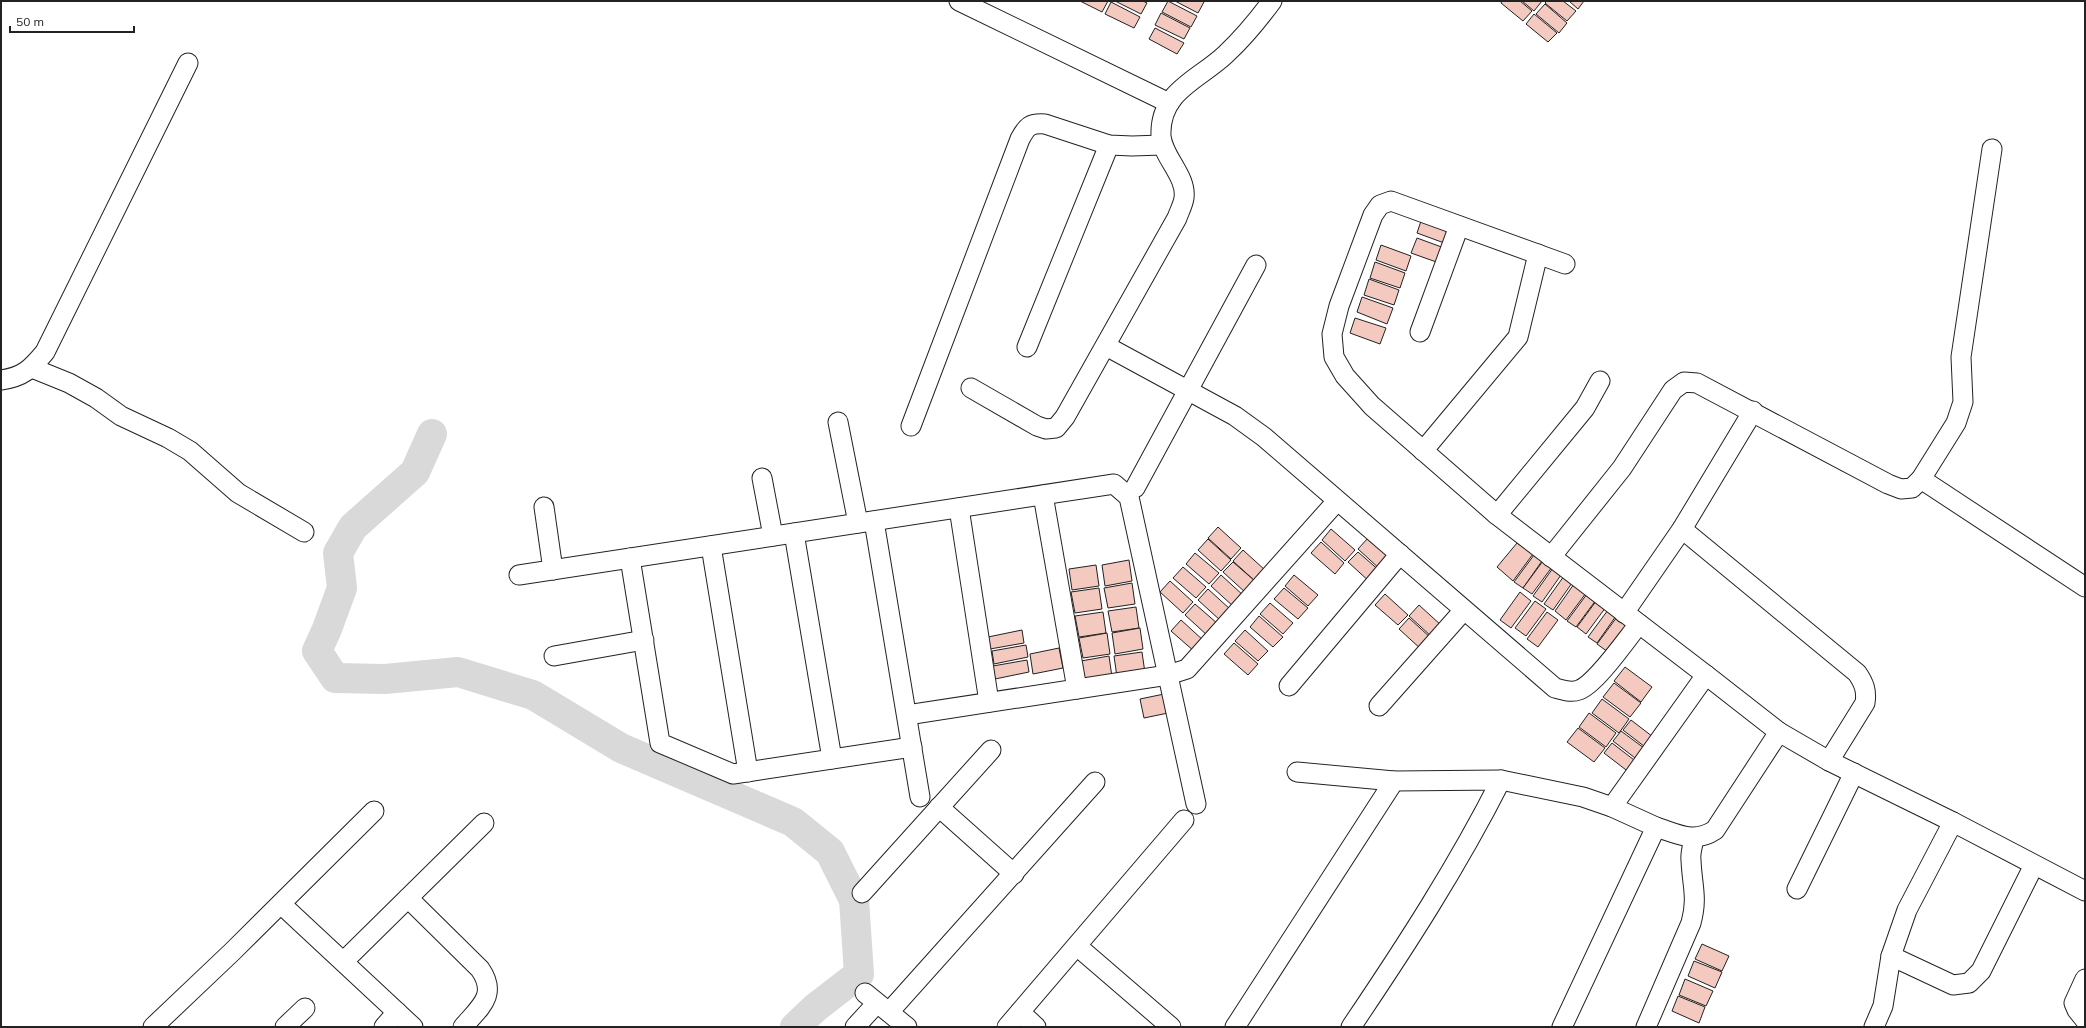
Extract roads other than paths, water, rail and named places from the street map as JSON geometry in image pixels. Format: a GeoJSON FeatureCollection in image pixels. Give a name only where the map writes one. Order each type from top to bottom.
{"type":"FeatureCollection","features":[{"type":"Feature","properties":{"kind":"street"},"geometry":{"type":"LineString","coordinates":[[959,1],[1169,103]]}},
{"type":"Feature","properties":{"kind":"street"},"geometry":{"type":"LineString","coordinates":[[971,388],[1037,426],[1046,429],[1056,428],[1065,417],[1177,218],[1184,198],[1183,185],[1162,145],[1161,123],[1169,103],[1183,87],[1225,56],[1247,33],[1272,1]]}},
{"type":"Feature","properties":{"kind":"street"},"geometry":{"type":"LineString","coordinates":[[1,380],[15,378],[32,368],[45,352],[188,63]]}},
{"type":"Feature","properties":{"kind":"street"},"geometry":{"type":"LineString","coordinates":[[911,426],[1020,139],[1026,129],[1034,123],[1045,124],[1109,145],[1162,145]]}},
{"type":"Feature","properties":{"kind":"street"},"geometry":{"type":"LineString","coordinates":[[1027,347],[1109,145]]}},
{"type":"Feature","properties":{"kind":"street"},"geometry":{"type":"LineString","coordinates":[[1551,557],[1622,468],[1673,390],[1684,382],[1697,383],[1754,411],[1888,484],[1901,489],[1912,488],[1921,479],[1956,423],[1963,402],[1961,357],[1992,149]]}},
{"type":"Feature","properties":{"kind":"street"},"geometry":{"type":"LineString","coordinates":[[1565,264],[1391,201],[1380,205],[1373,215],[1338,306],[1332,334],[1334,357],[1345,376],[1372,406],[1497,516],[1779,732],[1829,761],[1953,822],[2085,891]]}},
{"type":"Feature","properties":{"kind":"street"},"geometry":{"type":"LineString","coordinates":[[1420,332],[1459,226]]}},
{"type":"Feature","properties":{"kind":"street"},"geometry":{"type":"LineString","coordinates":[[1423,451],[1518,337],[1538,254]]}},
{"type":"Feature","properties":{"kind":"street"},"geometry":{"type":"LineString","coordinates":[[1135,488],[1256,265]]}},
{"type":"Feature","properties":{"kind":"street"},"geometry":{"type":"LineString","coordinates":[[1106,346],[1189,389],[1236,416],[1400,554],[1554,688],[1565,691],[1578,690],[1590,684],[1632,619],[1682,529],[1754,411]]}},
{"type":"Feature","properties":{"kind":"street"},"geometry":{"type":"LineString","coordinates":[[32,368],[69,383],[96,398],[120,416],[168,438],[190,451],[238,493],[304,532]]}},
{"type":"Feature","properties":{"kind":"street"},"geometry":{"type":"LineString","coordinates":[[1497,516],[1581,414],[1600,380]]}},
{"type":"Feature","properties":{"kind":"street"},"geometry":{"type":"LineString","coordinates":[[838,422],[866,522],[907,715],[920,797]]}},
{"type":"Feature","properties":{"kind":"street"},"geometry":{"type":"LineString","coordinates":[[762,478],[772,536]]}},
{"type":"Feature","properties":{"kind":"street"},"geometry":{"type":"LineString","coordinates":[[1921,479],[2085,587]]}},
{"type":"Feature","properties":{"kind":"street"},"geometry":{"type":"LineString","coordinates":[[520,575],[1114,484],[1129,497],[1196,804]]}},
{"type":"Feature","properties":{"kind":"street"},"geometry":{"type":"LineString","coordinates":[[1043,495],[1077,688]]}},
{"type":"Feature","properties":{"kind":"street"},"geometry":{"type":"LineString","coordinates":[[907,715],[1168,674],[1187,669],[1338,501]]}},
{"type":"Feature","properties":{"kind":"street"},"geometry":{"type":"LineString","coordinates":[[544,507],[553,570]]}},
{"type":"Feature","properties":{"kind":"street"},"geometry":{"type":"LineString","coordinates":[[959,508],[989,702]]}},
{"type":"Feature","properties":{"kind":"street"},"geometry":{"type":"LineString","coordinates":[[1682,529],[1857,673],[1863,681],[1866,696],[1865,703],[1829,761]]}},
{"type":"Feature","properties":{"kind":"street"},"geometry":{"type":"LineString","coordinates":[[794,533],[832,759]]}},
{"type":"Feature","properties":{"kind":"street"},"geometry":{"type":"LineString","coordinates":[[711,546],[748,772]]}},
{"type":"Feature","properties":{"kind":"street"},"geometry":{"type":"LineString","coordinates":[[1289,686],[1400,554]]}},
{"type":"Feature","properties":{"kind":"street"},"geometry":{"type":"LineString","coordinates":[[630,558],[660,743],[733,774],[912,747]]}},
{"type":"Feature","properties":{"kind":"street"},"geometry":{"type":"LineString","coordinates":[[1379,706],[1464,610]]}},
{"type":"Feature","properties":{"kind":"street"},"geometry":{"type":"LineString","coordinates":[[554,656],[644,640]]}},
{"type":"Feature","properties":{"kind":"street"},"geometry":{"type":"LineString","coordinates":[[1612,807],[1706,675]]}},
{"type":"Feature","properties":{"kind":"street"},"geometry":{"type":"LineString","coordinates":[[1297,772],[1394,781],[1501,780],[1583,797],[1612,807],[1656,827],[1694,838],[1705,837],[1715,830],[1779,732]]}},
{"type":"Feature","properties":{"kind":"street"},"geometry":{"type":"LineString","coordinates":[[862,893],[991,750]]}},
{"type":"Feature","properties":{"kind":"street"},"geometry":{"type":"LineString","coordinates":[[1797,889],[1854,773]]}},
{"type":"Feature","properties":{"kind":"street"},"geometry":{"type":"LineString","coordinates":[[1351,1027],[1426,915],[1467,846],[1501,780]]}},
{"type":"Feature","properties":{"kind":"street"},"geometry":{"type":"LineString","coordinates":[[1235,1027],[1394,781]]}},
{"type":"Feature","properties":{"kind":"street"},"geometry":{"type":"LineString","coordinates":[[855,1027],[877,1002],[1014,874],[1095,782]]}},
{"type":"Feature","properties":{"kind":"street"},"geometry":{"type":"LineString","coordinates":[[940,807],[1014,874]]}},
{"type":"Feature","properties":{"kind":"street"},"geometry":{"type":"LineString","coordinates":[[163,1024],[374,811]]}},
{"type":"Feature","properties":{"kind":"street"},"geometry":{"type":"LineString","coordinates":[[1007,1027],[1184,820]]}},
{"type":"Feature","properties":{"kind":"street"},"geometry":{"type":"LineString","coordinates":[[344,961],[484,822]]}},
{"type":"Feature","properties":{"kind":"street"},"geometry":{"type":"LineString","coordinates":[[1874,1027],[1883,1006],[1892,956],[1907,910],[1953,822]]}},
{"type":"Feature","properties":{"kind":"street"},"geometry":{"type":"LineString","coordinates":[[1562,1027],[1656,827]]}},
{"type":"Feature","properties":{"kind":"street"},"geometry":{"type":"LineString","coordinates":[[1646,1027],[1691,923],[1695,906],[1695,891],[1691,859],[1694,838]]}},
{"type":"Feature","properties":{"kind":"street"},"geometry":{"type":"LineString","coordinates":[[1892,956],[1953,985],[1969,983],[1980,971],[2034,865]]}},
{"type":"Feature","properties":{"kind":"street"},"geometry":{"type":"LineString","coordinates":[[408,898],[480,969],[486,978],[489,989],[486,997],[463,1027]]}},
{"type":"Feature","properties":{"kind":"street"},"geometry":{"type":"LineString","coordinates":[[281,904],[344,961],[413,1027]]}},
{"type":"Feature","properties":{"kind":"street"},"geometry":{"type":"LineString","coordinates":[[1077,946],[1171,1027]]}},
{"type":"Feature","properties":{"kind":"street"},"geometry":{"type":"LineString","coordinates":[[2085,979],[2074,1003],[2077,1010],[2085,1020]]}},
{"type":"Feature","properties":{"kind":"street"},"geometry":{"type":"LineString","coordinates":[[877,1002],[907,1027]]}},
{"type":"Feature","properties":{"kind":"street"},"geometry":{"type":"LineString","coordinates":[[285,1027],[305,1008]]}},
{"type":"Feature","properties":{"kind":"street"},"geometry":{"type":"LineString","coordinates":[[384,1027],[398,1012]]}},
{"type":"Feature","properties":{"kind":"street"},"geometry":{"type":"LineString","coordinates":[[1020,1012],[1036,1027]]}},
{"type":"Feature","properties":{"kind":"waterway"},"geometry":{"type":"LineString","coordinates":[[432,434],[415,472],[353,527],[338,553],[342,588],[317,651],[335,678],[385,679],[458,672],[533,695],[621,748],[793,822],[830,852],[854,900],[859,974],[815,1008],[795,1027]]}}]}
